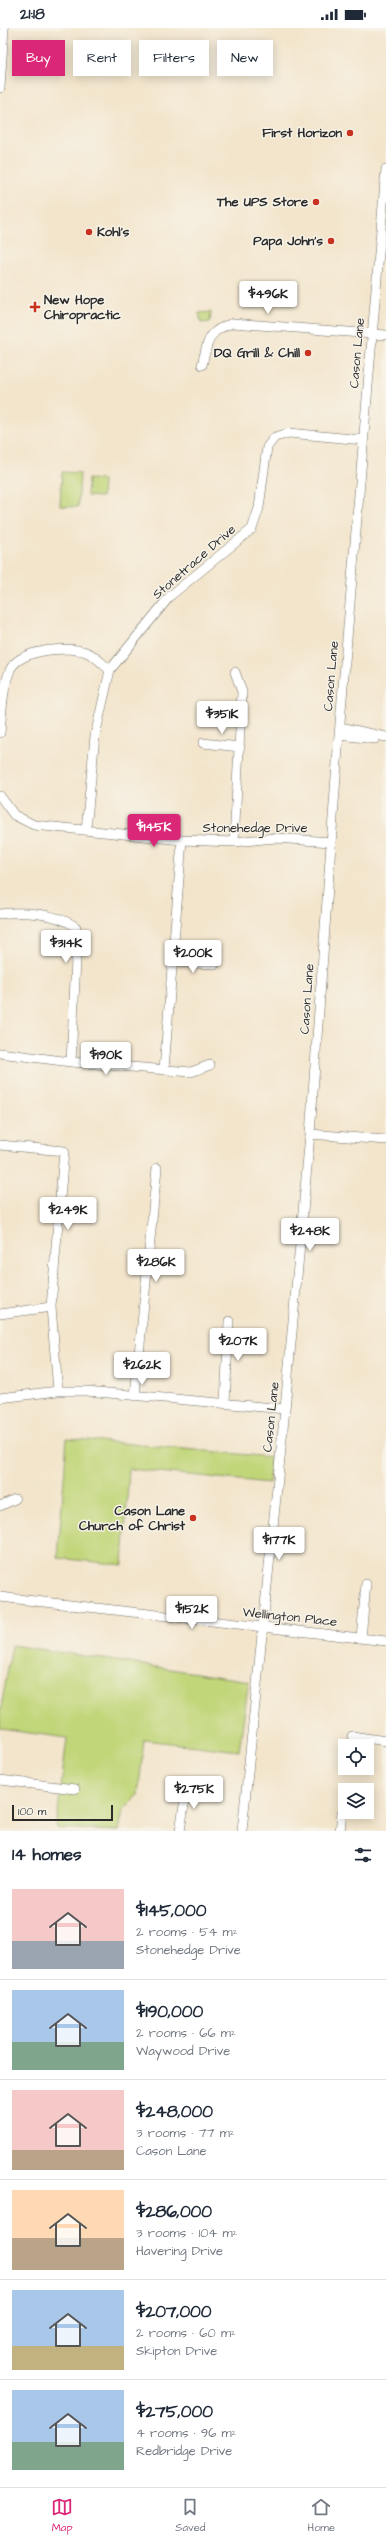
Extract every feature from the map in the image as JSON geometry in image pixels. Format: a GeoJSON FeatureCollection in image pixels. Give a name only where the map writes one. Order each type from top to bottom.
{"type":"FeatureCollection","features":[{"type":"Feature","properties":{"kind":"street"},"geometry":{"type":"LineString","coordinates":[[0,88],[4,28]]}},
{"type":"Feature","properties":{"kind":"street","name":"Cason Lane"},"geometry":{"type":"LineString","coordinates":[[242,1831],[285,1409],[310,1134],[339,731],[386,169]]}},
{"type":"Feature","properties":{"kind":"street"},"geometry":{"type":"LineString","coordinates":[[202,365],[208,341],[217,328],[233,323],[386,335]]}},
{"type":"Feature","properties":{"kind":"street","name":"Stonetrace Drive"},"geometry":{"type":"LineString","coordinates":[[86,830],[95,736],[110,670],[170,596],[252,529],[259,508],[267,447],[275,437],[289,433],[364,440]]}},
{"type":"Feature","properties":{"kind":"street"},"geometry":{"type":"LineString","coordinates":[[0,733],[4,691],[11,668],[22,657],[38,651],[88,653],[110,670]]}},
{"type":"Feature","properties":{"kind":"street"},"geometry":{"type":"LineString","coordinates":[[234,842],[242,692],[235,672]]}},
{"type":"Feature","properties":{"kind":"street"},"geometry":{"type":"LineString","coordinates":[[339,731],[386,737]]}},
{"type":"Feature","properties":{"kind":"street"},"geometry":{"type":"LineString","coordinates":[[339,731],[386,740]]}},
{"type":"Feature","properties":{"kind":"street"},"geometry":{"type":"LineString","coordinates":[[203,743],[240,747]]}},
{"type":"Feature","properties":{"kind":"street","name":"Stonehedge Drive"},"geometry":{"type":"LineString","coordinates":[[0,796],[14,815],[34,825],[182,840],[234,842],[275,838],[331,842]]}},
{"type":"Feature","properties":{"kind":"street"},"geometry":{"type":"LineString","coordinates":[[164,1070],[182,840]]}},
{"type":"Feature","properties":{"kind":"street"},"geometry":{"type":"LineString","coordinates":[[0,914],[15,912],[66,919],[76,927],[77,940],[71,1062]]}},
{"type":"Feature","properties":{"kind":"street"},"geometry":{"type":"LineString","coordinates":[[172,962],[215,964]]}},
{"type":"Feature","properties":{"kind":"street"},"geometry":{"type":"LineString","coordinates":[[0,1053],[71,1062],[191,1072],[210,1065]]}},
{"type":"Feature","properties":{"kind":"street"},"geometry":{"type":"LineString","coordinates":[[310,1134],[386,1140]]}},
{"type":"Feature","properties":{"kind":"street"},"geometry":{"type":"LineString","coordinates":[[0,1145],[64,1151],[51,1307],[58,1391]]}},
{"type":"Feature","properties":{"kind":"street"},"geometry":{"type":"LineString","coordinates":[[135,1396],[156,1168]]}},
{"type":"Feature","properties":{"kind":"street"},"geometry":{"type":"LineString","coordinates":[[0,1314],[51,1307]]}},
{"type":"Feature","properties":{"kind":"street"},"geometry":{"type":"LineString","coordinates":[[225,1403],[229,1321]]}},
{"type":"Feature","properties":{"kind":"street"},"geometry":{"type":"LineString","coordinates":[[0,1398],[58,1391],[86,1391],[285,1409]]}},
{"type":"Feature","properties":{"kind":"street"},"geometry":{"type":"LineString","coordinates":[[0,1506],[15,1499]]}},
{"type":"Feature","properties":{"kind":"street"},"geometry":{"type":"LineString","coordinates":[[361,1638],[366,1584]]}},
{"type":"Feature","properties":{"kind":"street","name":"Wellington Place"},"geometry":{"type":"LineString","coordinates":[[0,1597],[386,1641]]}},
{"type":"Feature","properties":{"kind":"street"},"geometry":{"type":"LineString","coordinates":[[352,1736],[386,1741]]}},
{"type":"Feature","properties":{"kind":"street"},"geometry":{"type":"LineString","coordinates":[[0,1780],[75,1789]]}},
{"type":"Feature","properties":{"kind":"street"},"geometry":{"type":"LineString","coordinates":[[180,1831],[187,1786]]}},
{"type":"Feature","properties":{"kind":"street"},"geometry":{"type":"LineString","coordinates":[[340,1831],[341,1819]]}},
{"type":"Feature","properties":{"kind":"green space"},"geometry":{"type":"Polygon","coordinates":[[[211,312],[210,322],[201,323],[199,313],[211,312]]]}},
{"type":"Feature","properties":{"kind":"green space"},"geometry":{"type":"Polygon","coordinates":[[[62,472],[80,473],[78,507],[60,506],[62,472]]]}},
{"type":"Feature","properties":{"kind":"green space"},"geometry":{"type":"Polygon","coordinates":[[[88,479],[103,480],[102,497],[87,496],[88,479]]]}},
{"type":"Feature","properties":{"kind":"green space"},"geometry":{"type":"Polygon","coordinates":[[[67,1438],[271,1457],[269,1483],[129,1469],[123,1565],[58,1558],[67,1438]]]}},
{"type":"Feature","properties":{"kind":"green space"},"geometry":{"type":"Polygon","coordinates":[[[12,1645],[249,1681],[239,1751],[144,1740],[138,1795],[123,1810],[119,1831],[56,1828],[67,1738],[0,1729],[0,1713],[12,1645]]]}},
{"type":"Feature","properties":{"kind":"place","name":"First Horizon"},"geometry":{"type":"Point","coordinates":[350,133]}},
{"type":"Feature","properties":{"kind":"place","name":"The UPS Store"},"geometry":{"type":"Point","coordinates":[316,202]}},
{"type":"Feature","properties":{"kind":"place","name":"Kohl's"},"geometry":{"type":"Point","coordinates":[89,232]}},
{"type":"Feature","properties":{"kind":"place","name":"Papa John's"},"geometry":{"type":"Point","coordinates":[331,241]}},
{"type":"Feature","properties":{"kind":"place","name":"New Hope Chiropractic"},"geometry":{"type":"Point","coordinates":[35,307]}},
{"type":"Feature","properties":{"kind":"place","name":"DQ Grill & Chill"},"geometry":{"type":"Point","coordinates":[308,353]}},
{"type":"Feature","properties":{"kind":"place","name":"Cason Lane Church of Christ"},"geometry":{"type":"Point","coordinates":[193,1518]}}]}
